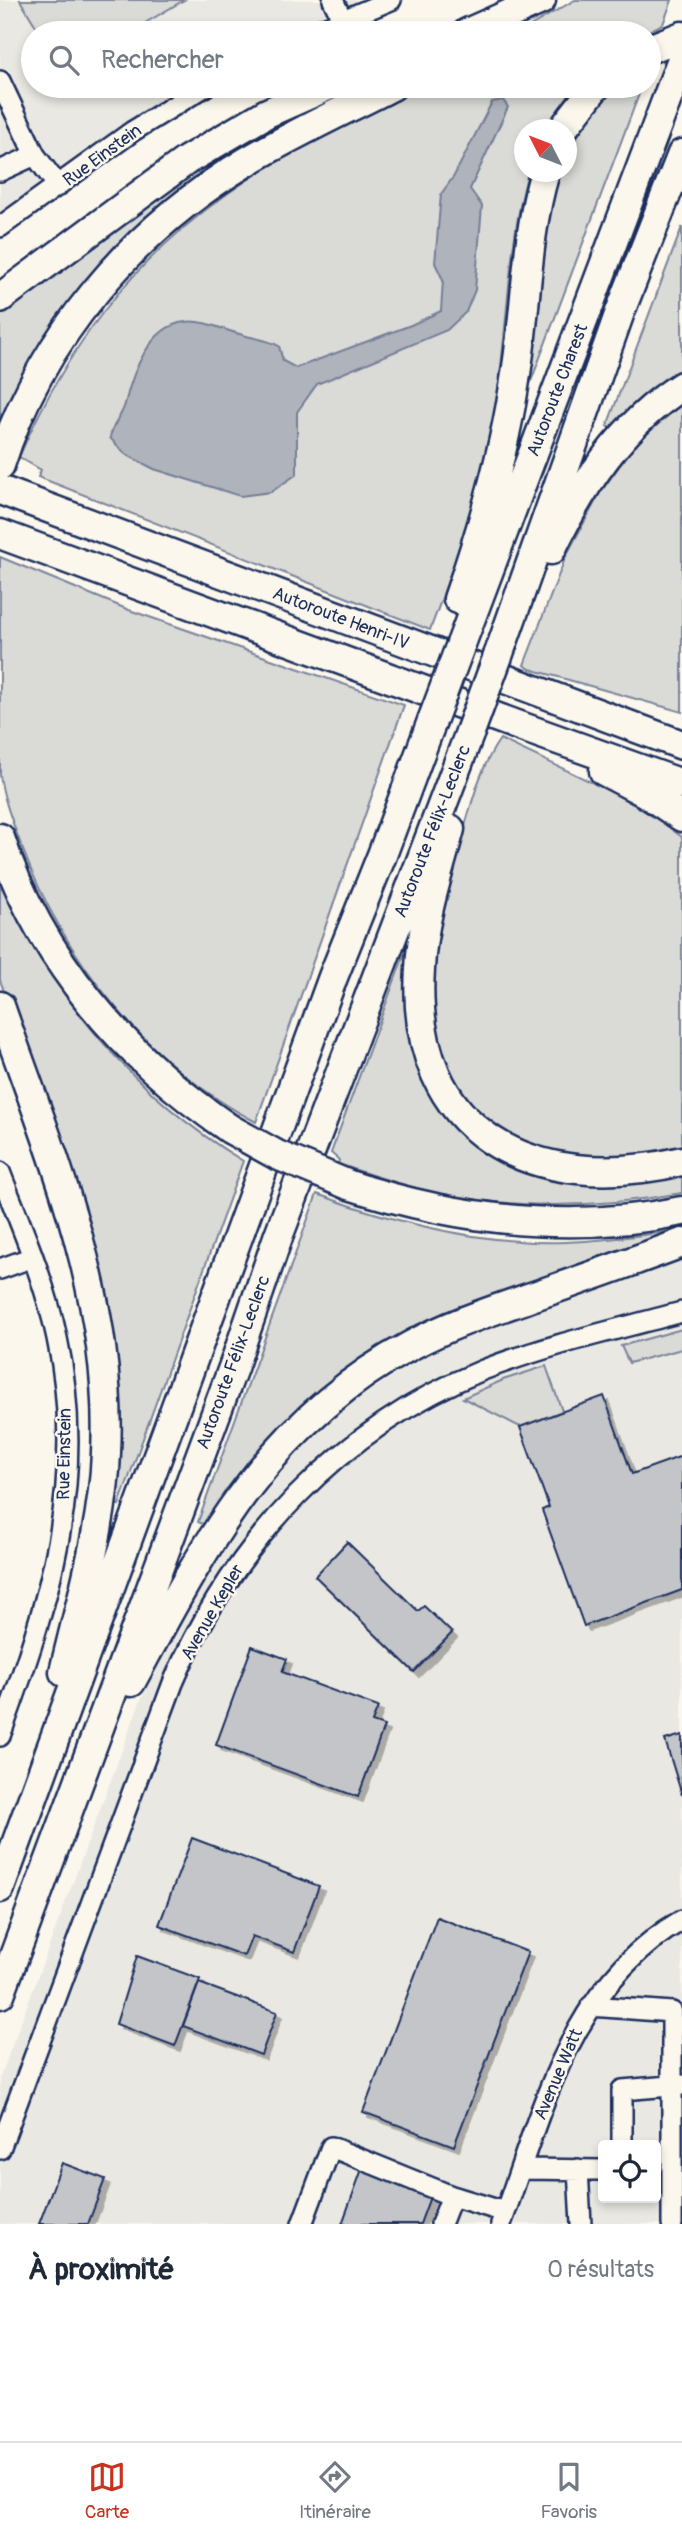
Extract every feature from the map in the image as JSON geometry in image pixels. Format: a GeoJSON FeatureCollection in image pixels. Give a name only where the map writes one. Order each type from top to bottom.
{"type":"FeatureCollection","features":[{"type":"Feature","properties":{"kind":"highway"},"geometry":{"type":"LineString","coordinates":[[494,21],[542,0]]}},
{"type":"Feature","properties":{"kind":"highway"},"geometry":{"type":"LineString","coordinates":[[510,21],[542,0]]}},
{"type":"Feature","properties":{"kind":"highway"},"geometry":{"type":"LineString","coordinates":[[661,44],[682,36]]}},
{"type":"Feature","properties":{"kind":"highway","name":"Autoroute Charest"},"geometry":{"type":"LineString","coordinates":[[33,1800],[333,976],[382,855],[424,718],[452,641],[682,59]]}},
{"type":"Feature","properties":{"kind":"highway"},"geometry":{"type":"LineString","coordinates":[[0,298],[187,160],[249,122],[302,98]]}},
{"type":"Feature","properties":{"kind":"highway"},"geometry":{"type":"LineString","coordinates":[[0,465],[14,428],[45,365],[75,318],[148,235],[195,196],[246,162],[369,98]]}},
{"type":"Feature","properties":{"kind":"highway"},"geometry":{"type":"LineString","coordinates":[[570,119],[587,98]]}},
{"type":"Feature","properties":{"kind":"highway","name":"Autoroute Charest"},"geometry":{"type":"LineString","coordinates":[[468,738],[620,312],[682,154]]}},
{"type":"Feature","properties":{"kind":"highway"},"geometry":{"type":"LineString","coordinates":[[452,641],[503,444],[517,366],[535,212],[542,182]]}},
{"type":"Feature","properties":{"kind":"highway"},"geometry":{"type":"LineString","coordinates":[[502,644],[573,506],[594,473],[633,425],[682,386]]}},
{"type":"Feature","properties":{"kind":"highway","name":"Autoroute Henri-IV"},"geometry":{"type":"LineString","coordinates":[[0,490],[682,746]]}},
{"type":"Feature","properties":{"kind":"highway"},"geometry":{"type":"LineString","coordinates":[[0,534],[682,784]]}},
{"type":"Feature","properties":{"kind":"highway"},"geometry":{"type":"LineString","coordinates":[[536,691],[682,727]]}},
{"type":"Feature","properties":{"kind":"highway"},"geometry":{"type":"LineString","coordinates":[[525,728],[576,758],[646,793],[682,817]]}},
{"type":"Feature","properties":{"kind":"highway"},"geometry":{"type":"LineString","coordinates":[[468,738],[452,822],[426,925],[419,969],[423,1031],[436,1077],[461,1115],[486,1138],[517,1155],[575,1169],[608,1171],[682,1161]]}},
{"type":"Feature","properties":{"kind":"highway","name":"Autoroute Félix-Leclerc"},"geometry":{"type":"LineString","coordinates":[[0,1994],[234,1365],[278,1237],[468,738]]}},
{"type":"Feature","properties":{"kind":"highway"},"geometry":{"type":"LineString","coordinates":[[0,838],[13,873],[38,923],[88,1000],[145,1063],[184,1096],[230,1129],[277,1155],[349,1185],[420,1205],[500,1220],[604,1221],[682,1211]]}},
{"type":"Feature","properties":{"kind":"highway"},"geometry":{"type":"LineString","coordinates":[[0,1006],[88,1270],[99,1331],[106,1394],[106,1451],[97,1534],[33,1800],[0,1888]]}},
{"type":"Feature","properties":{"kind":"highway"},"geometry":{"type":"LineString","coordinates":[[83,1771],[214,1533],[262,1467],[318,1410],[387,1359],[435,1333],[682,1243]]}},
{"type":"Feature","properties":{"kind":"street"},"geometry":{"type":"LineString","coordinates":[[333,0],[342,19]]}},
{"type":"Feature","properties":{"kind":"street"},"geometry":{"type":"LineString","coordinates":[[338,21],[391,0]]}},
{"type":"Feature","properties":{"kind":"street"},"geometry":{"type":"LineString","coordinates":[[0,81],[35,155],[58,186]]}},
{"type":"Feature","properties":{"kind":"street","name":"Rue Einstein"},"geometry":{"type":"LineString","coordinates":[[0,227],[133,131],[187,98]]}},
{"type":"Feature","properties":{"kind":"street"},"geometry":{"type":"LineString","coordinates":[[0,171],[35,155]]}},
{"type":"Feature","properties":{"kind":"street","name":"Rue Einstein"},"geometry":{"type":"LineString","coordinates":[[0,1172],[33,1257],[57,1336],[67,1417],[62,1525],[49,1588],[29,1656],[0,1736]]}},
{"type":"Feature","properties":{"kind":"street"},"geometry":{"type":"LineString","coordinates":[[0,1269],[33,1257]]}},
{"type":"Feature","properties":{"kind":"street","name":"Avenue Kepler"},"geometry":{"type":"LineString","coordinates":[[0,2149],[173,1683],[206,1614],[252,1545],[286,1506],[345,1452],[389,1419],[432,1395],[509,1361],[682,1312]]}},
{"type":"Feature","properties":{"kind":"street","name":"Avenue Watt"},"geometry":{"type":"LineString","coordinates":[[503,2218],[563,2056],[590,2006],[630,1960],[682,1920]]}},
{"type":"Feature","properties":{"kind":"street"},"geometry":{"type":"LineString","coordinates":[[590,2006],[677,2010],[677,2085],[670,2170],[672,2224]]}},
{"type":"Feature","properties":{"kind":"street"},"geometry":{"type":"LineString","coordinates":[[622,2140],[622,2090],[677,2085]]}},
{"type":"Feature","properties":{"kind":"street"},"geometry":{"type":"LineString","coordinates":[[302,2224],[331,2147],[503,2218]]}},
{"type":"Feature","properties":{"kind":"street"},"geometry":{"type":"LineString","coordinates":[[521,2169],[598,2169]]}},
{"type":"Feature","properties":{"kind":"street"},"geometry":{"type":"LineString","coordinates":[[578,2169],[581,2224]]}},
{"type":"Feature","properties":{"kind":"street"},"geometry":{"type":"LineString","coordinates":[[441,2224],[452,2196]]}},
{"type":"Feature","properties":{"kind":"shaded area"},"geometry":{"type":"Polygon","coordinates":[[[0,0],[391,0],[341,21],[21,21],[21,98],[188,98],[0,227],[0,0]]]}},
{"type":"Feature","properties":{"kind":"shaded area"},"geometry":{"type":"Polygon","coordinates":[[[20,0],[184,0],[148,21],[33,21],[20,0]]]}},
{"type":"Feature","properties":{"kind":"shaded area"},"geometry":{"type":"Polygon","coordinates":[[[575,0],[672,0],[661,25],[661,21],[539,21],[575,0]]]}},
{"type":"Feature","properties":{"kind":"shaded area"},"geometry":{"type":"Polygon","coordinates":[[[399,98],[567,98],[552,119],[514,119],[514,182],[526,182],[512,256],[497,399],[486,458],[470,516],[430,630],[38,477],[41,470],[19,457],[58,379],[104,310],[160,249],[192,221],[250,178],[399,98]]]}},
{"type":"Feature","properties":{"kind":"shaded area"},"geometry":{"type":"Polygon","coordinates":[[[606,98],[637,98],[530,384],[524,381],[550,202],[557,182],[577,182],[577,137],[592,113],[606,98]]]}},
{"type":"Feature","properties":{"kind":"shaded area"},"geometry":{"type":"Polygon","coordinates":[[[503,100],[508,107],[470,189],[482,206],[475,290],[466,312],[447,330],[317,384],[297,412],[297,474],[271,492],[240,496],[154,469],[125,454],[110,438],[144,353],[161,332],[172,325],[200,322],[270,342],[279,346],[283,361],[296,368],[441,311],[443,280],[435,263],[441,194],[454,176],[492,102],[503,100]]]}},
{"type":"Feature","properties":{"kind":"shaded area"},"geometry":{"type":"Polygon","coordinates":[[[224,152],[227,157],[180,189],[146,217],[95,269],[51,327],[15,390],[0,423],[0,312],[180,179],[224,152]]]}},
{"type":"Feature","properties":{"kind":"shaded area"},"geometry":{"type":"Polygon","coordinates":[[[682,227],[682,375],[614,430],[607,426],[682,227]]]}},
{"type":"Feature","properties":{"kind":"shaded area"},"geometry":{"type":"Polygon","coordinates":[[[682,404],[682,712],[530,669],[524,665],[566,556],[600,493],[636,443],[682,404]]]}},
{"type":"Feature","properties":{"kind":"shaded area"},"geometry":{"type":"Polygon","coordinates":[[[0,557],[129,610],[404,705],[256,1122],[179,1071],[145,1039],[114,1005],[86,968],[39,887],[12,820],[0,775],[0,557]]]}},
{"type":"Feature","properties":{"kind":"shaded area"},"geometry":{"type":"Polygon","coordinates":[[[500,739],[617,795],[682,837],[682,1147],[649,1154],[614,1157],[545,1149],[513,1138],[485,1120],[462,1095],[445,1063],[435,1012],[434,985],[439,930],[450,877],[474,794],[485,765],[500,739]]]}},
{"type":"Feature","properties":{"kind":"shaded area"},"geometry":{"type":"Polygon","coordinates":[[[0,879],[44,962],[70,1002],[100,1039],[166,1106],[243,1161],[119,1505],[112,1503],[113,1339],[103,1281],[84,1218],[0,980],[0,879]]]}},
{"type":"Feature","properties":{"kind":"shaded area"},"geometry":{"type":"Polygon","coordinates":[[[415,925],[412,1020],[496,1156],[682,1171],[682,1193],[592,1204],[501,1203],[428,1191],[338,1164],[339,1160],[331,1153],[415,925]]]}},
{"type":"Feature","properties":{"kind":"shaded area"},"geometry":{"type":"Polygon","coordinates":[[[317,1194],[408,1223],[502,1240],[578,1241],[673,1231],[675,1238],[386,1345],[207,1526],[198,1522],[317,1194]]]}},
{"type":"Feature","properties":{"kind":"shaded area"},"geometry":{"type":"Polygon","coordinates":[[[682,1255],[682,2224],[0,2224],[0,2078],[140,1702],[183,1610],[235,1523],[284,1463],[340,1411],[443,1346],[581,1290],[682,1255]]]}},
{"type":"Feature","properties":{"kind":"shaded area"},"geometry":{"type":"Polygon","coordinates":[[[682,1329],[682,1349],[629,1363],[621,1346],[682,1329]]]}},
{"type":"Feature","properties":{"kind":"shaded area"},"geometry":{"type":"Polygon","coordinates":[[[546,1366],[562,1411],[520,1427],[463,1398],[503,1380],[546,1366]]]}},
{"type":"Feature","properties":{"kind":"building"},"geometry":{"type":"Polygon","coordinates":[[[604,1396],[632,1474],[682,1456],[682,1590],[584,1626],[542,1510],[549,1507],[520,1427],[604,1396]]]}},
{"type":"Feature","properties":{"kind":"building"},"geometry":{"type":"Polygon","coordinates":[[[347,1542],[418,1611],[424,1606],[452,1633],[414,1672],[315,1576],[347,1542]]]}},
{"type":"Feature","properties":{"kind":"building"},"geometry":{"type":"Polygon","coordinates":[[[252,1646],[287,1659],[282,1672],[378,1707],[372,1722],[384,1726],[358,1797],[216,1745],[252,1646]]]}},
{"type":"Feature","properties":{"kind":"building"},"geometry":{"type":"Polygon","coordinates":[[[682,1735],[682,1795],[665,1740],[682,1735]]]}},
{"type":"Feature","properties":{"kind":"building"},"geometry":{"type":"Polygon","coordinates":[[[192,1838],[319,1886],[294,1952],[252,1936],[244,1956],[159,1925],[192,1838]]]}},
{"type":"Feature","properties":{"kind":"building"},"geometry":{"type":"Polygon","coordinates":[[[437,1917],[528,1952],[454,2146],[363,2112],[437,1917]]]}},
{"type":"Feature","properties":{"kind":"building"},"geometry":{"type":"Polygon","coordinates":[[[137,1956],[200,1979],[175,2046],[116,2024],[137,1956]]]}},
{"type":"Feature","properties":{"kind":"building"},"geometry":{"type":"Polygon","coordinates":[[[199,1983],[277,2012],[261,2055],[183,2026],[199,1983]]]}},
{"type":"Feature","properties":{"kind":"building"},"geometry":{"type":"Polygon","coordinates":[[[62,2163],[105,2179],[88,2224],[39,2224],[62,2163]]]}},
{"type":"Feature","properties":{"kind":"building"},"geometry":{"type":"Polygon","coordinates":[[[362,2169],[431,2194],[420,2224],[342,2224],[362,2169]]]}}]}
